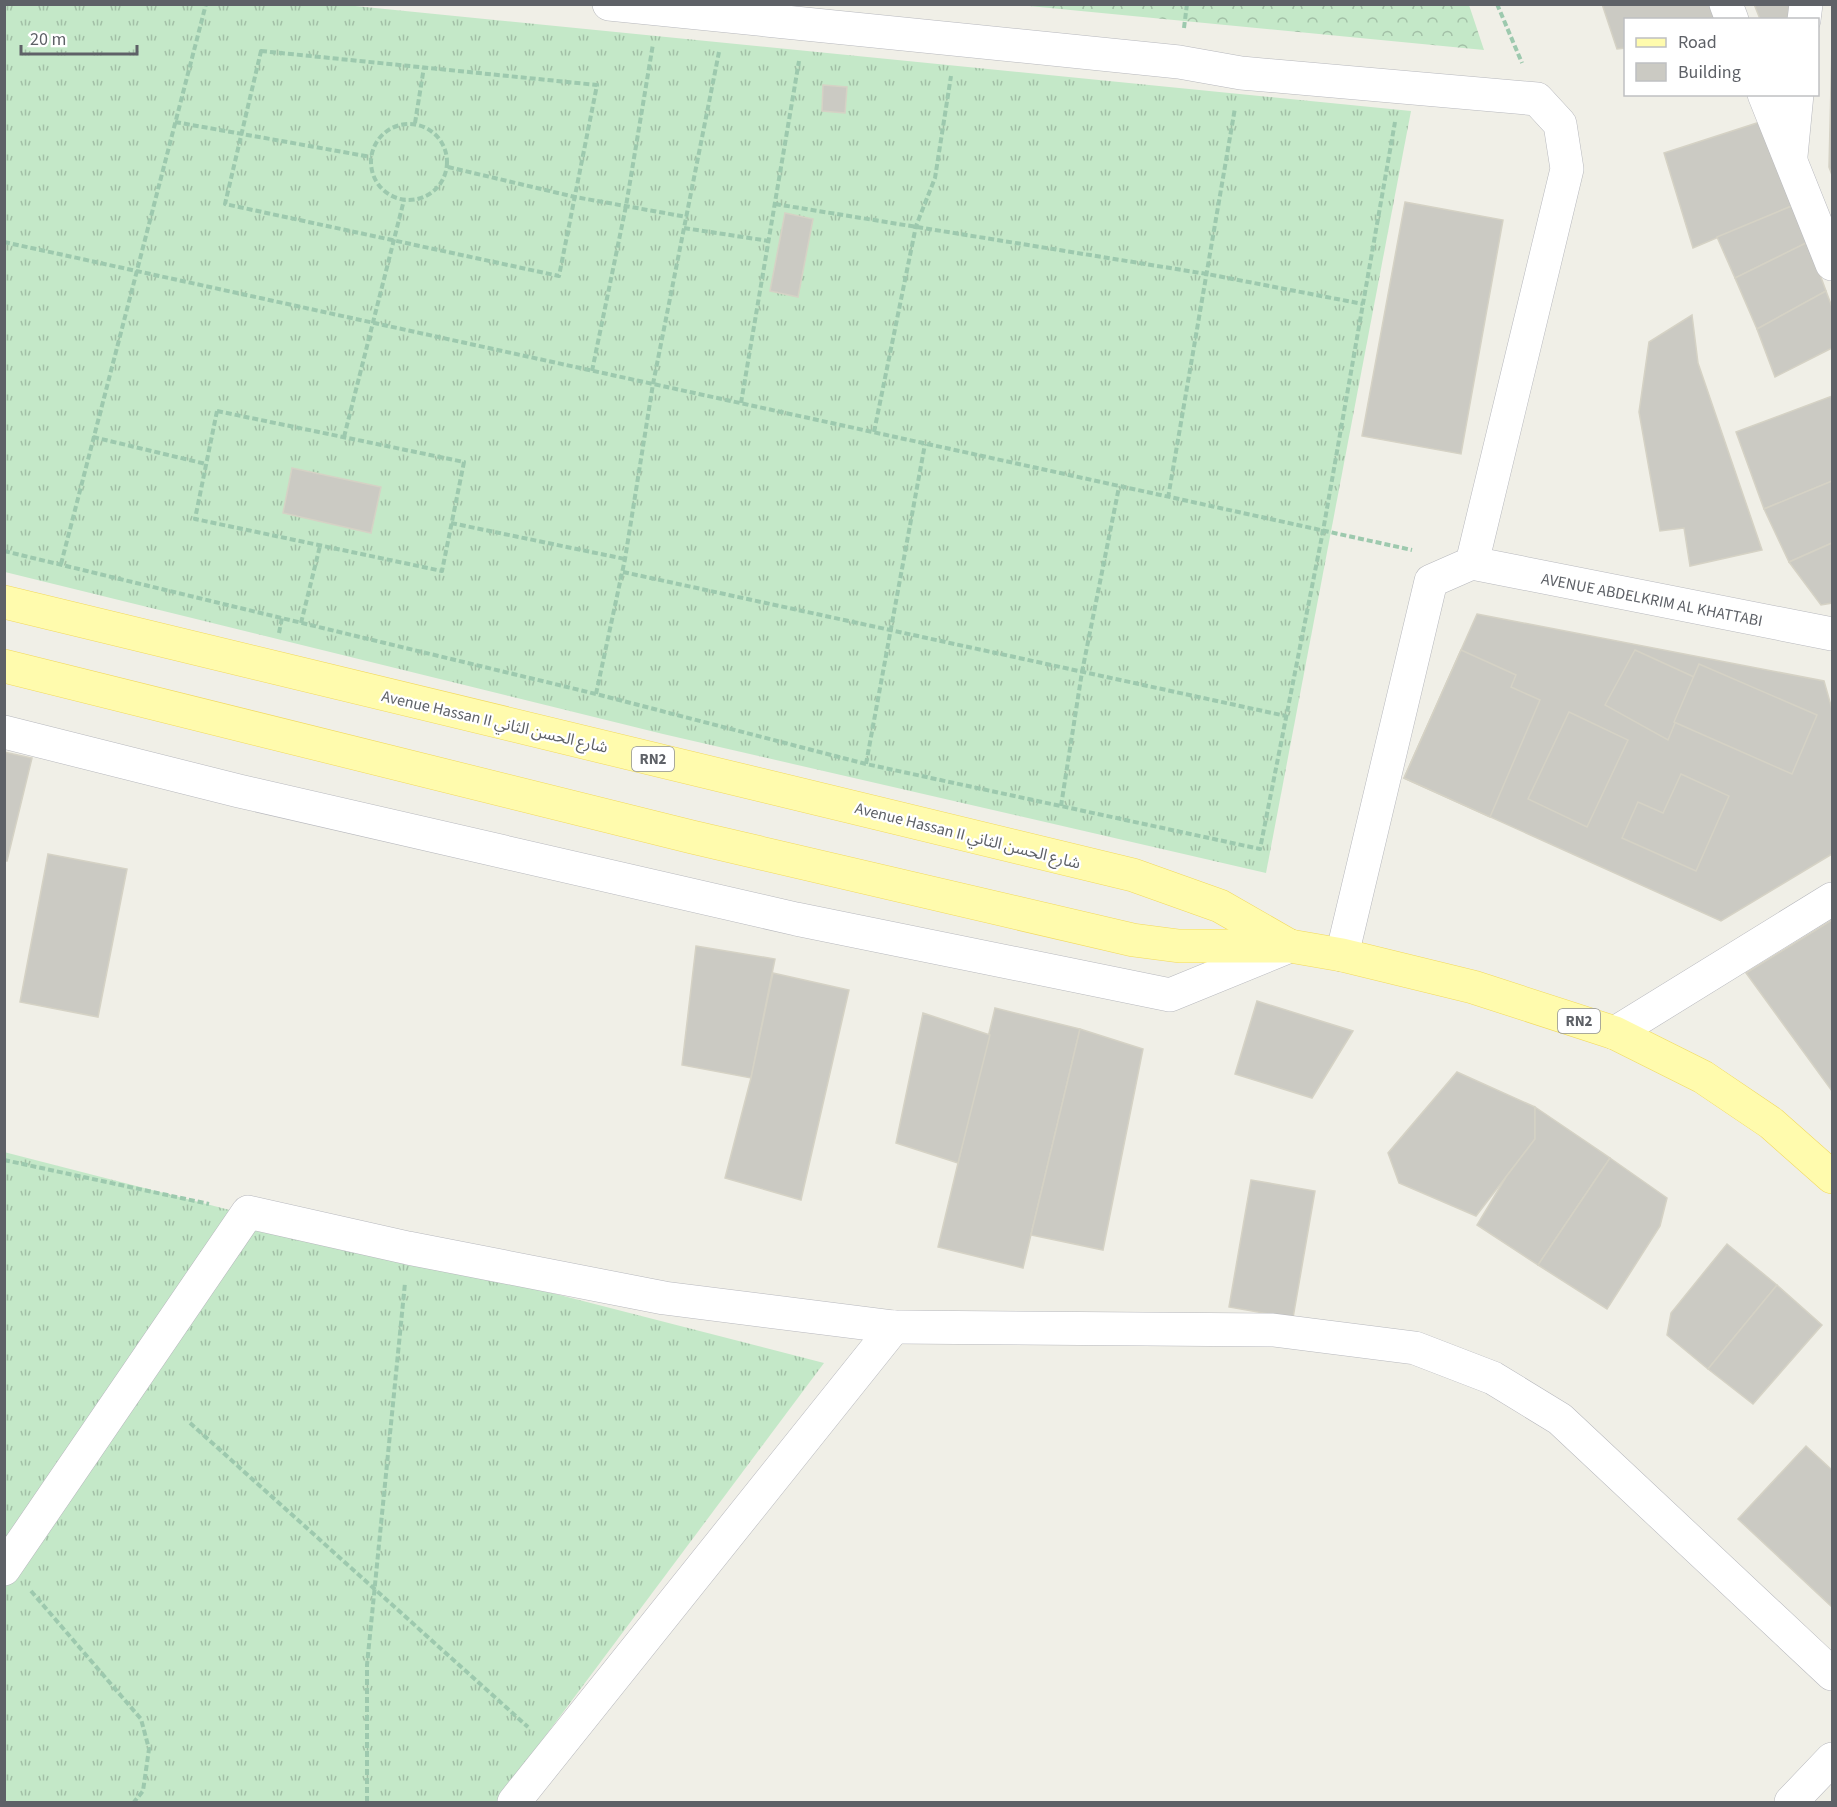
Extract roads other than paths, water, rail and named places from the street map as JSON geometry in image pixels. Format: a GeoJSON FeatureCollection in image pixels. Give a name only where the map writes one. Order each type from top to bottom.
{"type":"FeatureCollection","features":[{"type":"Feature","properties":{"kind":"main road","name":"Avenue Hassan II شارع الحسن الثاني"},"geometry":{"type":"LineString","coordinates":[[4,602],[1133,875],[1220,906],[1290,946]]}},
{"type":"Feature","properties":{"kind":"main road","name":"Avenue Hassan II شارع الحسن الثاني"},"geometry":{"type":"LineString","coordinates":[[4,666],[703,840],[1133,940],[1179,945],[1290,946],[1341,955],[1473,987],[1615,1033],[1702,1077],[1772,1123],[1833,1176]]}},
{"type":"Feature","properties":{"kind":"street"},"geometry":{"type":"LineString","coordinates":[[609,4],[1179,62],[1240,73],[1537,99],[1560,124],[1567,169],[1472,563],[1431,581],[1341,955]]}},
{"type":"Feature","properties":{"kind":"street"},"geometry":{"type":"LineString","coordinates":[[1765,96],[1833,264]]}},
{"type":"Feature","properties":{"kind":"street"},"geometry":{"type":"LineString","coordinates":[[1791,160],[1797,96]]}},
{"type":"Feature","properties":{"kind":"street","name":"AVENUE ABDELKRIM AL KHATTABI"},"geometry":{"type":"LineString","coordinates":[[1472,563],[1833,634]]}},
{"type":"Feature","properties":{"kind":"street"},"geometry":{"type":"LineString","coordinates":[[4,732],[238,791],[796,919],[1170,995],[1290,946]]}},
{"type":"Feature","properties":{"kind":"street"},"geometry":{"type":"LineString","coordinates":[[1615,1033],[1833,899]]}},
{"type":"Feature","properties":{"kind":"street"},"geometry":{"type":"LineString","coordinates":[[6,1567],[248,1212],[408,1248],[664,1298],[894,1327],[1273,1330],[1415,1348],[1493,1378],[1560,1419],[1833,1674]]}},
{"type":"Feature","properties":{"kind":"street"},"geometry":{"type":"LineString","coordinates":[[514,1803],[894,1327]]}},
{"type":"Feature","properties":{"kind":"street"},"geometry":{"type":"LineString","coordinates":[[1791,1803],[1833,1759]]}}]}
